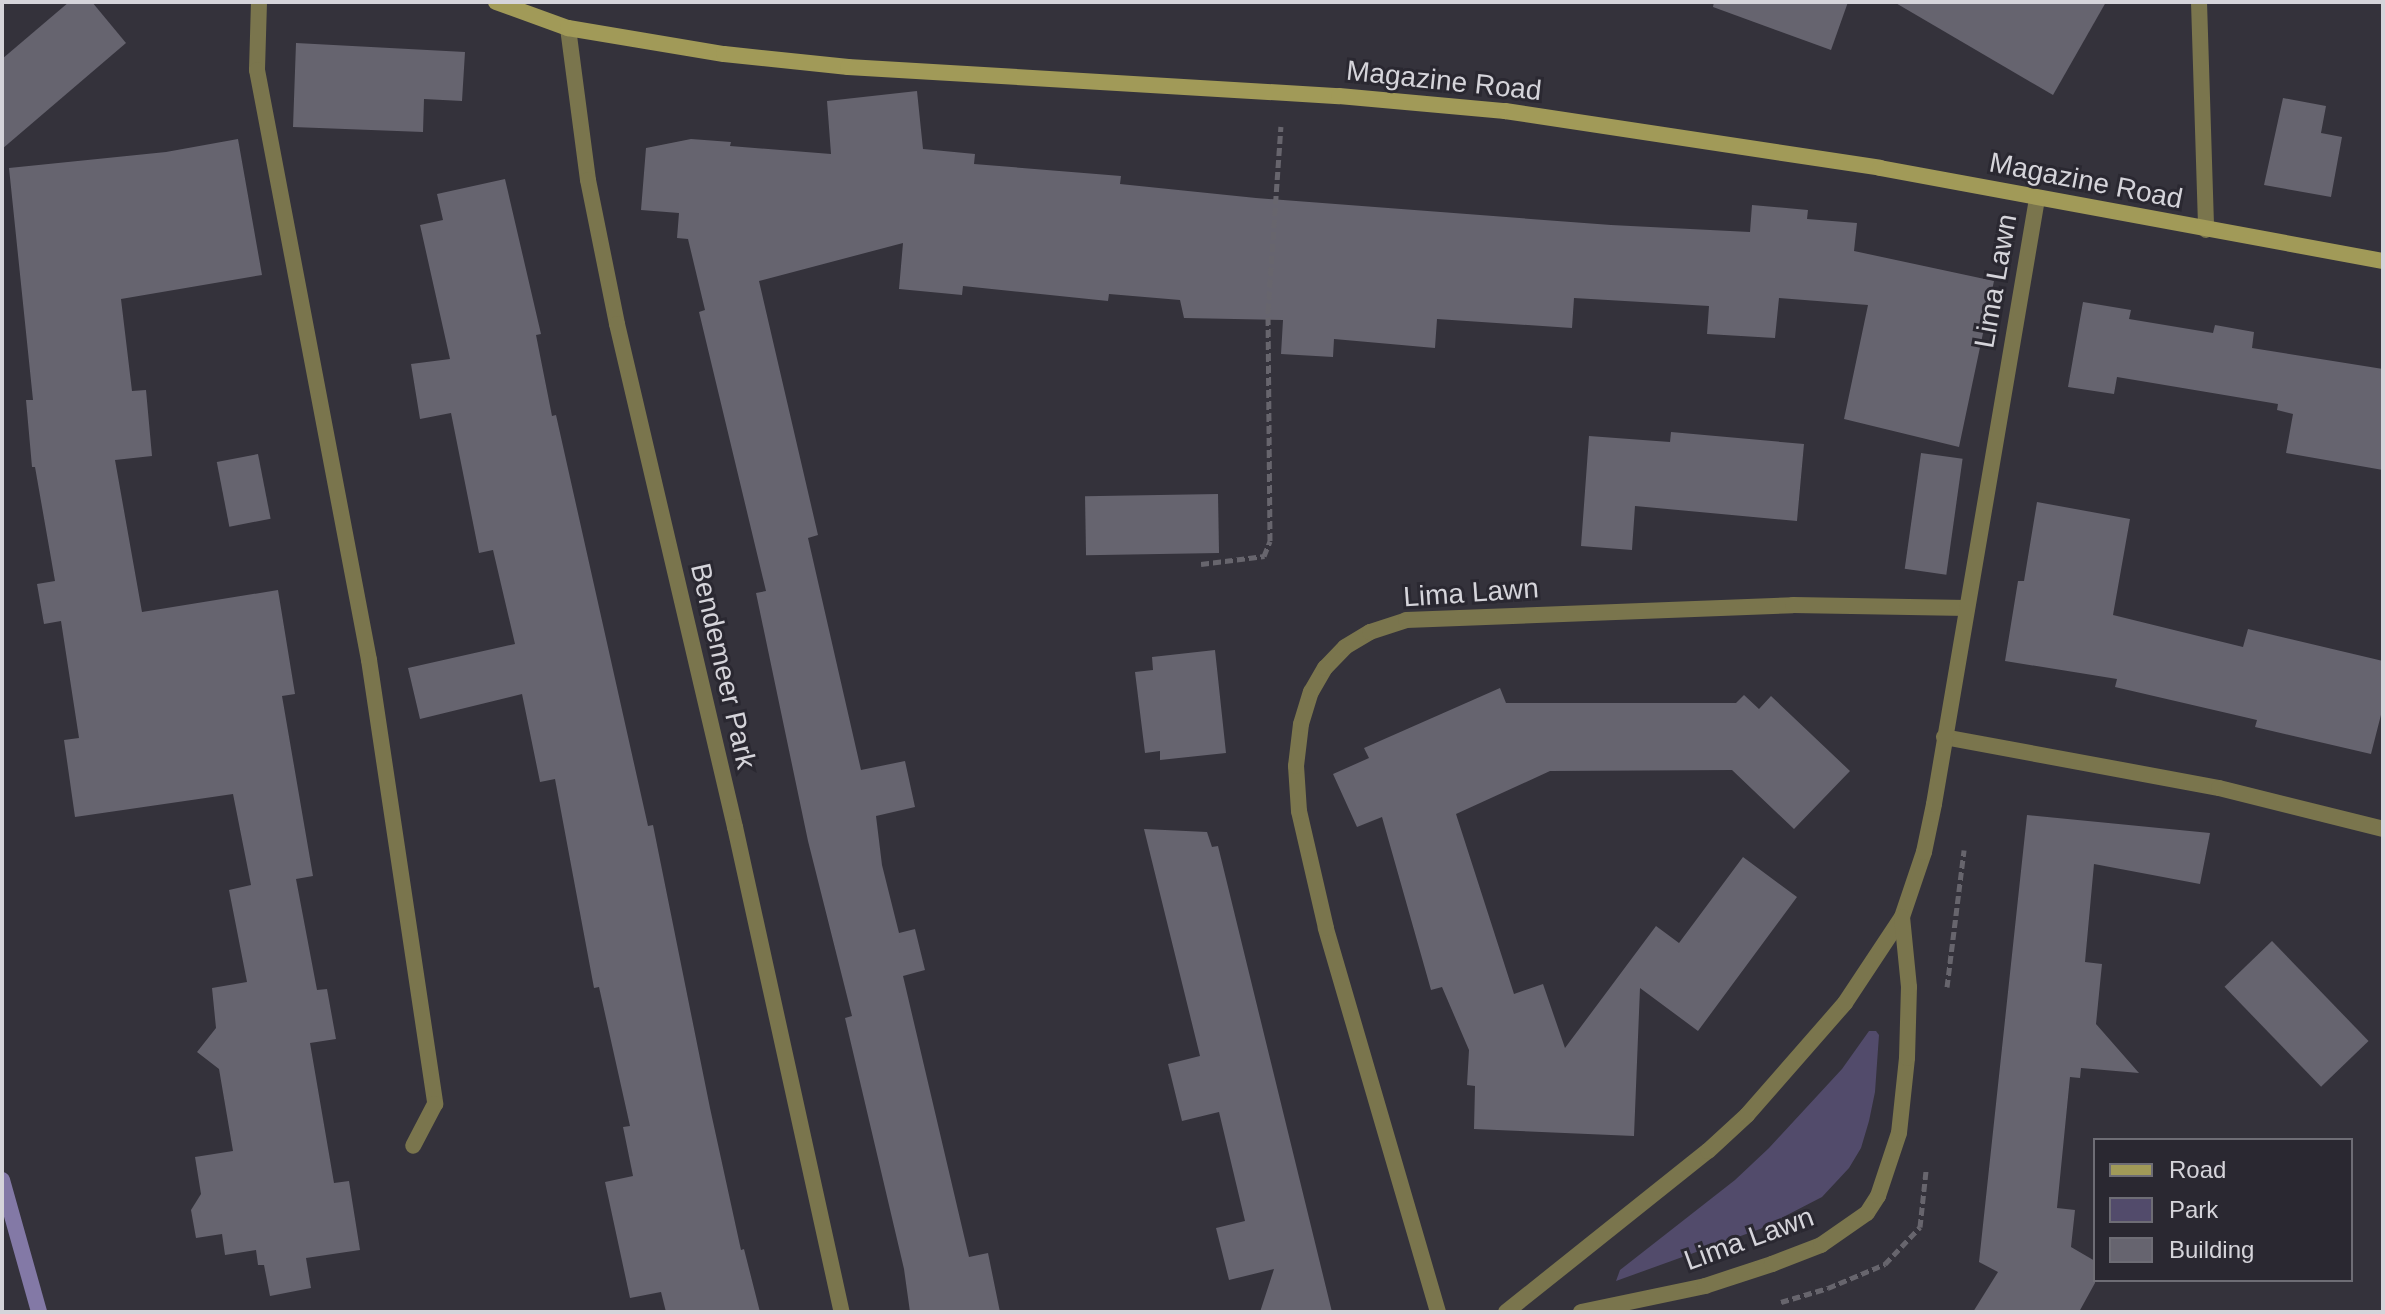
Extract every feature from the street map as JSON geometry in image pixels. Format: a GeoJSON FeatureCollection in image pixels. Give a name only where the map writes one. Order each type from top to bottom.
{"type":"FeatureCollection","features":[{"type":"Feature","properties":{"kind":"main road","name":"Magazine Road"},"geometry":{"type":"LineString","coordinates":[[496,2],[568,28],[724,54],[848,67],[1283,93],[1505,111],[1814,157],[2383,261]]}},
{"type":"Feature","properties":{"kind":"street"},"geometry":{"type":"LineString","coordinates":[[259,2],[257,70],[369,660],[435,1104],[413,1146]]}},
{"type":"Feature","properties":{"kind":"street"},"geometry":{"type":"LineString","coordinates":[[2199,2],[2206,230]]}},
{"type":"Feature","properties":{"kind":"street","name":"Bendemeer Park"},"geometry":{"type":"LineString","coordinates":[[568,28],[588,180],[617,324],[735,827],[842,1312]]}},
{"type":"Feature","properties":{"kind":"street","name":"Lima Lawn"},"geometry":{"type":"LineString","coordinates":[[1506,1312],[1708,1151],[1747,1115],[1845,1003],[1902,917],[1924,852],[2037,199]]}},
{"type":"Feature","properties":{"kind":"street","name":"Lima Lawn"},"geometry":{"type":"LineString","coordinates":[[1438,1312],[1326,928],[1299,811],[1296,766],[1301,724],[1311,692],[1325,668],[1345,647],[1370,632],[1406,620],[1793,605],[1967,608]]}},
{"type":"Feature","properties":{"kind":"street"},"geometry":{"type":"LineString","coordinates":[[1944,737],[2219,788],[2383,829]]}},
{"type":"Feature","properties":{"kind":"street","name":"Lima Lawn"},"geometry":{"type":"LineString","coordinates":[[1581,1312],[1705,1286],[1772,1264],[1821,1245],[1867,1213],[1878,1196],[1899,1133],[1907,1058],[1909,987],[1902,917]]}},
{"type":"Feature","properties":{"kind":"path"},"geometry":{"type":"LineString","coordinates":[[1201,564],[1264,556],[1270,541],[1268,311],[1283,93]]}},
{"type":"Feature","properties":{"kind":"path"},"geometry":{"type":"LineString","coordinates":[[1946,999],[1965,839]]}},
{"type":"Feature","properties":{"kind":"path"},"geometry":{"type":"LineString","coordinates":[[1768,1306],[1828,1288],[1885,1264],[1920,1227],[1928,1157]]}},
{"type":"Feature","properties":{"kind":"green space"},"geometry":{"type":"Polygon","coordinates":[[[1869,1031],[1876,1031],[1879,1035],[1875,1092],[1869,1121],[1861,1148],[1849,1168],[1822,1197],[1760,1229],[1616,1281],[1620,1270],[1735,1180],[1769,1148],[1842,1069],[1869,1031]]]}},
{"type":"Feature","properties":{"kind":"building"},"geometry":{"type":"Polygon","coordinates":[[[69,2],[92,2],[126,43],[2,149],[2,59],[69,2]]]}},
{"type":"Feature","properties":{"kind":"building"},"geometry":{"type":"Polygon","coordinates":[[[1714,2],[1848,2],[1831,50],[1713,7],[1714,2]]]}},
{"type":"Feature","properties":{"kind":"building"},"geometry":{"type":"Polygon","coordinates":[[[1894,2],[2106,2],[2053,95],[1894,2]]]}},
{"type":"Feature","properties":{"kind":"building"},"geometry":{"type":"Polygon","coordinates":[[[296,43],[465,52],[462,101],[424,99],[423,132],[293,127],[296,43]]]}},
{"type":"Feature","properties":{"kind":"building"},"geometry":{"type":"Polygon","coordinates":[[[917,91],[923,149],[975,154],[974,164],[1121,176],[1120,184],[1256,198],[1611,225],[1750,232],[1752,205],[1808,210],[1807,219],[1857,223],[1854,251],[1994,281],[1959,447],[1844,419],[1868,305],[1779,298],[1775,338],[1707,334],[1709,306],[1574,298],[1572,328],[1437,319],[1435,348],[1334,339],[1333,357],[1281,354],[1283,320],[1184,318],[1180,300],[1109,294],[1108,301],[963,286],[962,295],[899,289],[903,243],[759,281],[818,535],[808,538],[861,770],[905,761],[915,807],[876,816],[882,865],[899,933],[915,929],[925,970],[903,976],[969,1257],[988,1253],[1000,1312],[910,1312],[904,1269],[845,1018],[852,1016],[808,841],[756,593],[766,591],[699,312],[705,310],[688,239],[677,238],[679,213],[641,210],[646,148],[691,139],[731,142],[730,146],[831,154],[827,101],[917,91]]]}},
{"type":"Feature","properties":{"kind":"building"},"geometry":{"type":"Polygon","coordinates":[[[2283,98],[2326,106],[2321,133],[2342,137],[2331,197],[2264,185],[2283,98]]]}},
{"type":"Feature","properties":{"kind":"building"},"geometry":{"type":"Polygon","coordinates":[[[238,139],[262,275],[121,299],[132,391],[146,390],[152,456],[115,460],[142,612],[278,590],[295,694],[282,696],[313,876],[296,879],[317,990],[327,989],[336,1039],[310,1043],[334,1183],[349,1181],[360,1250],[306,1258],[311,1288],[270,1296],[264,1265],[258,1265],[256,1250],[225,1255],[222,1234],[196,1238],[191,1210],[201,1194],[195,1157],[233,1151],[219,1069],[197,1052],[216,1028],[212,988],[247,982],[229,890],[251,885],[233,794],[75,817],[64,740],[79,738],[61,621],[44,624],[37,584],[55,581],[35,467],[32,467],[26,400],[33,400],[9,168],[166,152],[238,139]]]}},
{"type":"Feature","properties":{"kind":"building"},"geometry":{"type":"Polygon","coordinates":[[[505,179],[541,334],[536,335],[552,416],[556,415],[648,826],[653,825],[741,1250],[744,1249],[760,1312],[666,1312],[661,1292],[630,1298],[605,1182],[633,1176],[623,1127],[630,1126],[599,987],[594,988],[555,779],[540,782],[522,694],[420,719],[408,668],[515,644],[493,550],[479,553],[451,413],[420,419],[411,364],[450,359],[420,225],[443,220],[437,194],[505,179]]]}},
{"type":"Feature","properties":{"kind":"building"},"geometry":{"type":"Polygon","coordinates":[[[2083,302],[2131,310],[2129,319],[2213,333],[2215,325],[2254,332],[2252,348],[2383,369],[2383,470],[2286,453],[2293,414],[2277,410],[2278,404],[2117,377],[2114,394],[2068,387],[2083,302]]]}},
{"type":"Feature","properties":{"kind":"building"},"geometry":{"type":"Polygon","coordinates":[[[1671,432],[1804,444],[1797,521],[1635,506],[1632,550],[1581,546],[1589,436],[1670,442],[1671,432]]]}},
{"type":"Feature","properties":{"kind":"building"},"geometry":{"type":"Polygon","coordinates":[[[1921,453],[1963,459],[1946,575],[1905,569],[1921,453]]]}},
{"type":"Feature","properties":{"kind":"building"},"geometry":{"type":"Polygon","coordinates":[[[258,454],[271,519],[229,527],[217,462],[258,454]]]}},
{"type":"Feature","properties":{"kind":"building"},"geometry":{"type":"Polygon","coordinates":[[[1218,494],[1219,553],[1086,555],[1085,496],[1218,494]]]}},
{"type":"Feature","properties":{"kind":"building"},"geometry":{"type":"Polygon","coordinates":[[[2037,502],[2130,519],[2113,615],[2243,647],[2248,629],[2383,661],[2383,707],[2371,754],[2255,727],[2257,720],[2115,687],[2117,679],[2005,661],[2018,581],[2024,581],[2037,502]]]}},
{"type":"Feature","properties":{"kind":"building"},"geometry":{"type":"Polygon","coordinates":[[[1215,650],[1226,753],[1160,760],[1160,751],[1145,753],[1135,672],[1153,670],[1152,657],[1215,650]]]}},
{"type":"Feature","properties":{"kind":"building"},"geometry":{"type":"Polygon","coordinates":[[[1500,688],[1506,703],[1736,703],[1744,695],[1759,709],[1771,696],[1850,771],[1794,829],[1732,770],[1550,771],[1456,814],[1514,994],[1543,984],[1565,1048],[1656,926],[1679,943],[1743,857],[1797,897],[1698,1031],[1640,988],[1634,1136],[1474,1129],[1475,1086],[1467,1085],[1469,1050],[1442,987],[1431,990],[1382,817],[1357,827],[1333,774],[1369,758],[1364,748],[1500,688]]]}},
{"type":"Feature","properties":{"kind":"building"},"geometry":{"type":"Polygon","coordinates":[[[2027,815],[2210,833],[2200,884],[2094,864],[2085,962],[2102,964],[2096,1024],[2139,1073],[2081,1068],[2080,1078],[2070,1077],[2057,1208],[2075,1210],[2071,1247],[2093,1260],[2095,1283],[2079,1312],[1973,1312],[1998,1272],[1979,1262],[2027,815]]]}},
{"type":"Feature","properties":{"kind":"building"},"geometry":{"type":"Polygon","coordinates":[[[1144,829],[1207,832],[1212,847],[1218,846],[1332,1312],[1260,1312],[1274,1269],[1229,1280],[1216,1228],[1245,1221],[1219,1112],[1182,1121],[1168,1064],[1200,1056],[1144,829]]]}},
{"type":"Feature","properties":{"kind":"building"},"geometry":{"type":"Polygon","coordinates":[[[2272,941],[2369,1041],[2321,1087],[2225,987],[2272,941]]]}},
{"type":"Feature","properties":{"kind":"waterway"},"geometry":{"type":"LineString","coordinates":[[2,1180],[39,1312]]}}]}
